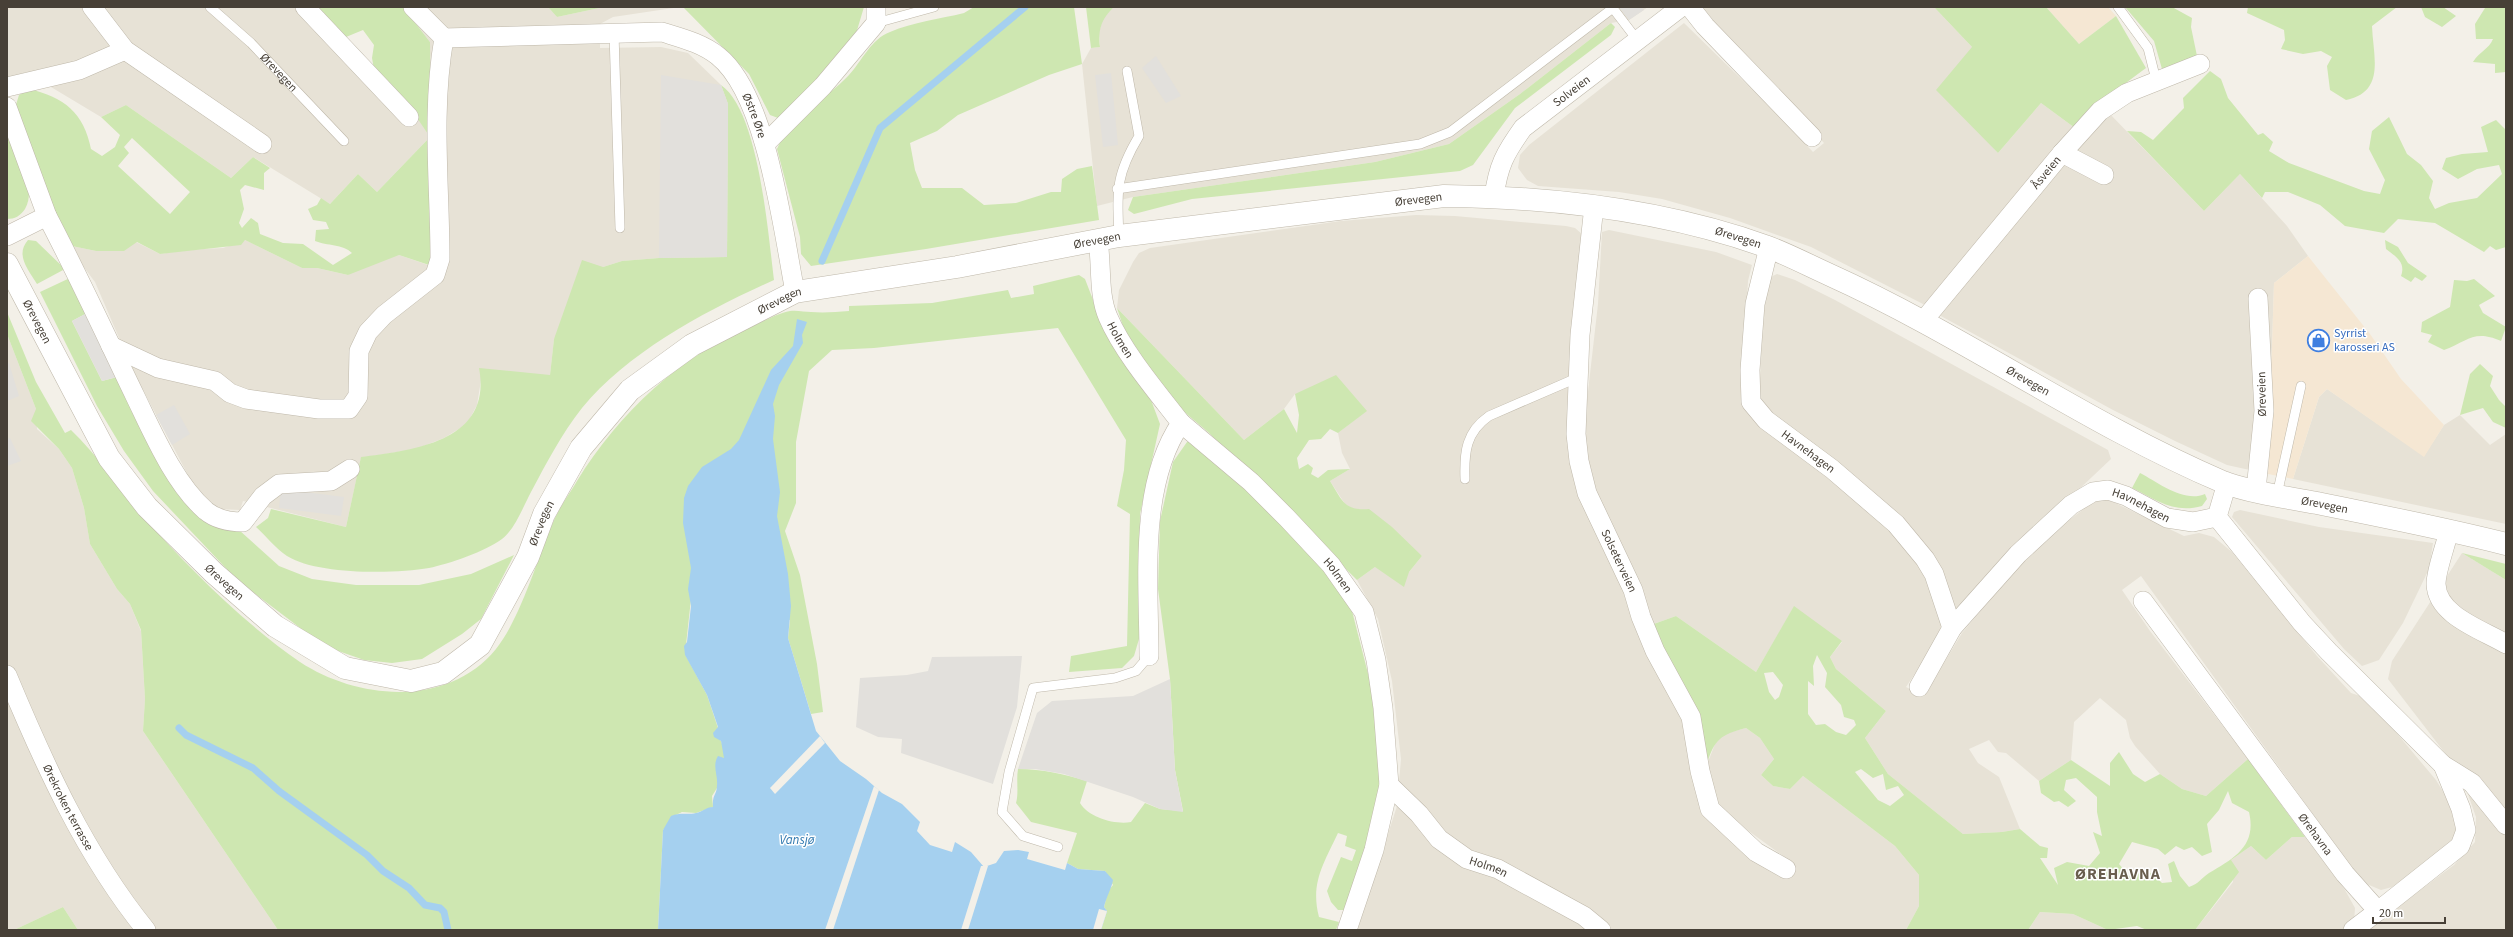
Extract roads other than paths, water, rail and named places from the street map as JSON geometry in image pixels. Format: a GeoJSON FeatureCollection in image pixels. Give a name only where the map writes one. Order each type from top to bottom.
{"type":"FeatureCollection","features":[{"type":"Feature","properties":{"kind":"street"},"geometry":{"type":"LineString","coordinates":[[92,7],[125,50],[262,144]]}},
{"type":"Feature","properties":{"kind":"street"},"geometry":{"type":"LineString","coordinates":[[304,7],[409,117]]}},
{"type":"Feature","properties":{"kind":"street"},"geometry":{"type":"LineString","coordinates":[[111,346],[158,368],[215,381],[230,393],[246,399],[319,409],[349,409],[358,396],[359,351],[368,332],[384,315],[435,274],[440,259],[436,142],[438,70],[444,38],[413,7]]}},
{"type":"Feature","properties":{"kind":"street","name":"Solveien"},"geometry":{"type":"LineString","coordinates":[[1494,197],[1498,170],[1508,149],[1523,128],[1681,7]]}},
{"type":"Feature","properties":{"kind":"street"},"geometry":{"type":"LineString","coordinates":[[1690,7],[1731,53],[1812,137]]}},
{"type":"Feature","properties":{"kind":"street"},"geometry":{"type":"LineString","coordinates":[[765,144],[823,86],[876,15]]}},
{"type":"Feature","properties":{"kind":"street","name":"Østre Øre"},"geometry":{"type":"LineString","coordinates":[[444,38],[662,32],[690,41],[718,56],[732,71],[752,105],[765,144],[795,292]]}},
{"type":"Feature","properties":{"kind":"street"},"geometry":{"type":"LineString","coordinates":[[7,87],[79,70],[125,50]]}},
{"type":"Feature","properties":{"kind":"street","name":"Åsveien"},"geometry":{"type":"LineString","coordinates":[[1923,321],[2062,153],[2100,111],[2127,93],[2156,80],[2200,64]]}},
{"type":"Feature","properties":{"kind":"street"},"geometry":{"type":"LineString","coordinates":[[7,107],[48,216],[76,270],[161,449],[191,495],[207,512],[227,522],[243,522],[263,496],[279,484],[331,481],[350,468]]}},
{"type":"Feature","properties":{"kind":"street"},"geometry":{"type":"LineString","coordinates":[[2062,153],[2104,175]]}},
{"type":"Feature","properties":{"kind":"street","name":"Ørevegen"},"geometry":{"type":"LineString","coordinates":[[7,264],[109,458],[147,507],[214,573],[275,626],[345,668],[411,681],[443,673],[480,645],[528,557],[544,514],[581,448],[630,390],[692,345],[795,292],[957,267],[1119,236],[1414,198],[1494,197],[1594,206],[1665,216],[1769,247],[1853,285],[1923,321],[2174,460],[2227,483],[2277,495],[2449,530],[2506,544]]}},
{"type":"Feature","properties":{"kind":"street","name":"Solseterveien"},"geometry":{"type":"LineString","coordinates":[[1594,206],[1580,335],[1576,434],[1579,461],[1587,493],[1633,590],[1641,617],[1655,650],[1691,717],[1700,770],[1710,809],[1756,852],[1786,869]]}},
{"type":"Feature","properties":{"kind":"street"},"geometry":{"type":"LineString","coordinates":[[7,236],[48,216]]}},
{"type":"Feature","properties":{"kind":"street","name":"Holmen"},"geometry":{"type":"LineString","coordinates":[[1098,241],[1103,298],[1108,317],[1138,368],[1181,422],[1251,482],[1331,565],[1364,612],[1376,660],[1384,708],[1389,785],[1374,850],[1347,930]]}},
{"type":"Feature","properties":{"kind":"street","name":"Havnehagen"},"geometry":{"type":"LineString","coordinates":[[1769,247],[1755,304],[1750,370],[1751,402],[1766,420],[1832,469],[1896,524],[1925,559],[1934,574],[1952,628]]}},
{"type":"Feature","properties":{"kind":"street","name":"Øreveien"},"geometry":{"type":"LineString","coordinates":[[2256,490],[2264,411],[2258,298]]}},
{"type":"Feature","properties":{"kind":"street"},"geometry":{"type":"LineString","coordinates":[[1149,656],[1150,518],[1160,466],[1168,441],[1181,422]]}},
{"type":"Feature","properties":{"kind":"street"},"geometry":{"type":"LineString","coordinates":[[2227,483],[2218,517],[2302,623],[2443,765],[2472,783],[2506,825]]}},
{"type":"Feature","properties":{"kind":"street","name":"Havnehagen"},"geometry":{"type":"LineString","coordinates":[[1919,687],[1952,628],[2018,554],[2071,505],[2093,492],[2108,490],[2126,496],[2167,518],[2193,522],[2218,517]]}},
{"type":"Feature","properties":{"kind":"street"},"geometry":{"type":"LineString","coordinates":[[2449,530],[2436,584],[2439,598],[2451,612],[2506,644]]}},
{"type":"Feature","properties":{"kind":"street","name":"Ørehavna"},"geometry":{"type":"LineString","coordinates":[[2143,601],[2345,874],[2378,911]]}},
{"type":"Feature","properties":{"kind":"street","name":"Ørekroken terrasse"},"geometry":{"type":"LineString","coordinates":[[7,675],[23,712],[96,862],[116,892],[146,930]]}},
{"type":"Feature","properties":{"kind":"street"},"geometry":{"type":"LineString","coordinates":[[2353,930],[2460,846],[2466,830],[2461,809],[2443,765]]}},
{"type":"Feature","properties":{"kind":"street","name":"Holmen"},"geometry":{"type":"LineString","coordinates":[[1389,785],[1419,814],[1439,839],[1467,859],[1498,868],[1584,916],[1601,930]]}},
{"type":"Feature","properties":{"kind":"lane","name":"Ørevegen"},"geometry":{"type":"LineString","coordinates":[[210,7],[251,43],[344,141]]}},
{"type":"Feature","properties":{"kind":"lane"},"geometry":{"type":"LineString","coordinates":[[876,15],[934,7]]}},
{"type":"Feature","properties":{"kind":"lane"},"geometry":{"type":"LineString","coordinates":[[2118,7],[2148,48],[2156,80]]}},
{"type":"Feature","properties":{"kind":"lane"},"geometry":{"type":"LineString","coordinates":[[1118,189],[1420,144],[1450,132],[1612,8],[1638,40]]}},
{"type":"Feature","properties":{"kind":"lane"},"geometry":{"type":"LineString","coordinates":[[614,33],[620,228]]}},
{"type":"Feature","properties":{"kind":"lane"},"geometry":{"type":"LineString","coordinates":[[1119,236],[1118,189],[1125,160],[1139,136],[1127,71]]}},
{"type":"Feature","properties":{"kind":"lane"},"geometry":{"type":"LineString","coordinates":[[1465,479],[1464,456],[1467,443],[1471,432],[1478,423],[1489,416],[1579,377]]}},
{"type":"Feature","properties":{"kind":"lane"},"geometry":{"type":"LineString","coordinates":[[2277,495],[2301,386]]}},
{"type":"Feature","properties":{"kind":"lane"},"geometry":{"type":"LineString","coordinates":[[1058,847],[1023,836],[1002,812],[1009,772],[1033,688],[1115,678],[1136,671],[1149,656]]}},
{"type":"Feature","properties":{"kind":"water","name":"Vansjø"},"geometry":{"type":"Polygon","coordinates":[[[797,319],[807,322],[802,335],[803,343],[779,385],[773,404],[775,416],[773,439],[780,492],[777,516],[788,574],[791,606],[788,638],[816,731],[840,761],[866,779],[882,793],[902,804],[920,822],[917,831],[930,845],[952,852],[955,842],[971,852],[984,867],[996,863],[1004,851],[1018,850],[1029,852],[1027,859],[1065,870],[1067,863],[1078,869],[1105,871],[1113,880],[1104,907],[1107,911],[1101,930],[658,930],[663,830],[671,816],[677,814],[696,813],[713,807],[713,799],[717,785],[715,763],[718,756],[724,758],[721,741],[714,737],[713,733],[718,727],[707,695],[685,655],[684,646],[687,642],[691,606],[688,589],[691,568],[683,523],[684,498],[688,486],[702,467],[731,449],[739,440],[771,370],[793,346],[797,319]]]}},
{"type":"Feature","properties":{"kind":"waterway"},"geometry":{"type":"LineString","coordinates":[[822,261],[880,128],[1025,7]]}},
{"type":"Feature","properties":{"kind":"waterway"},"geometry":{"type":"LineString","coordinates":[[179,728],[186,735],[253,768],[279,791],[367,855],[383,871],[409,888],[425,905],[440,908],[444,912],[448,930]]}},
{"type":"Feature","properties":{"kind":"place","name":"Syrrist karosseri AS"},"geometry":{"type":"Point","coordinates":[2319,340]}},
{"type":"Feature","properties":{"kind":"district","name":"ØREHAVNA"},"geometry":{"type":"Point","coordinates":[2118,874]}}]}
